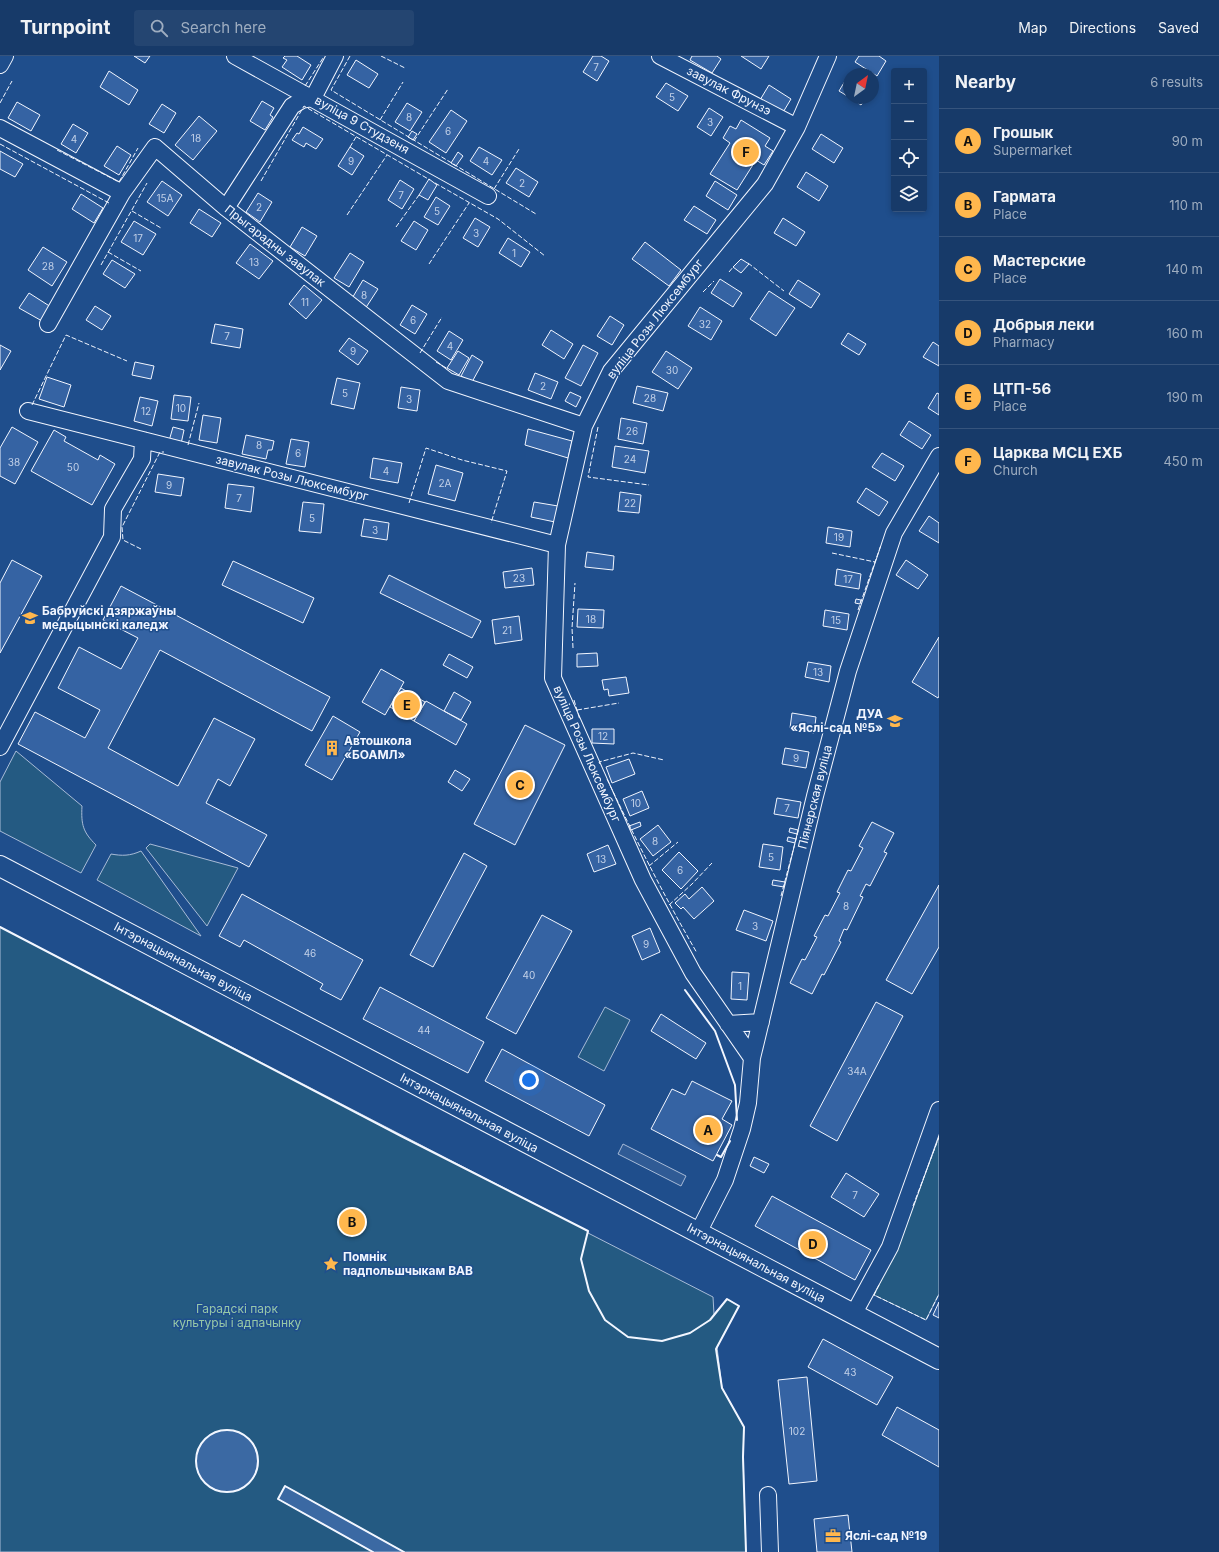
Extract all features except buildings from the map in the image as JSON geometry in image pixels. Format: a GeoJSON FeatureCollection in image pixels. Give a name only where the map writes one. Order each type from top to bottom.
{"type":"FeatureCollection","features":[{"type":"Feature","properties":{"kind":"main road","name":"Інтэрнацыянальная вуліца"},"geometry":{"type":"LineString","coordinates":[[0,866],[939,1359]]}},
{"type":"Feature","properties":{"kind":"street"},"geometry":{"type":"LineString","coordinates":[[0,65],[5,56]]}},
{"type":"Feature","properties":{"kind":"street","name":"вуліца 9 Студзеня"},"geometry":{"type":"LineString","coordinates":[[235,56],[488,196]]}},
{"type":"Feature","properties":{"kind":"street"},"geometry":{"type":"LineString","coordinates":[[226,208],[292,106],[302,100],[313,98],[335,56]]}},
{"type":"Feature","properties":{"kind":"street","name":"завулак Фрунзэ"},"geometry":{"type":"LineString","coordinates":[[660,56],[797,127]]}},
{"type":"Feature","properties":{"kind":"street","name":"вуліца Розы Люксембург"},"geometry":{"type":"LineString","coordinates":[[752,1058],[693,973],[643,880],[553,678],[556,545],[584,426],[611,371],[765,184],[797,127],[828,56]]}},
{"type":"Feature","properties":{"kind":"street"},"geometry":{"type":"LineString","coordinates":[[0,128],[122,193]]}},
{"type":"Feature","properties":{"kind":"street","name":"Прыгарадны завулак"},"geometry":{"type":"LineString","coordinates":[[48,324],[122,193],[155,147],[226,208],[448,381],[584,426]]}},
{"type":"Feature","properties":{"kind":"street","name":"завулак Розы Люксембург"},"geometry":{"type":"LineString","coordinates":[[28,411],[556,545]]}},
{"type":"Feature","properties":{"kind":"street"},"geometry":{"type":"LineString","coordinates":[[0,747],[112,537],[113,509],[142,459],[143,440]]}},
{"type":"Feature","properties":{"kind":"street","name":"Піянерская вуліца"},"geometry":{"type":"LineString","coordinates":[[698,1233],[725,1180],[742,1129],[748,1103],[752,1058],[815,796],[848,671],[894,533],[939,456]]}},
{"type":"Feature","properties":{"kind":"street"},"geometry":{"type":"LineString","coordinates":[[728,1024],[761,1022]]}},
{"type":"Feature","properties":{"kind":"street"},"geometry":{"type":"LineString","coordinates":[[853,1315],[890,1247],[939,1110]]}},
{"type":"Feature","properties":{"kind":"street"},"geometry":{"type":"LineString","coordinates":[[768,1495],[770,1552]]}},
{"type":"Feature","properties":{"kind":"green space"},"geometry":{"type":"Polygon","coordinates":[[[16,751],[82,806],[84,828],[88,836],[96,845],[81,873],[0,831],[0,782],[16,751]]]}},
{"type":"Feature","properties":{"kind":"green space"},"geometry":{"type":"Polygon","coordinates":[[[150,844],[238,868],[207,926],[146,848],[150,844]]]}},
{"type":"Feature","properties":{"kind":"green space"},"geometry":{"type":"Polygon","coordinates":[[[141,851],[201,936],[97,880],[111,854],[126,855],[141,851]]]}},
{"type":"Feature","properties":{"kind":"green space","name":"Гарадскі парк культуры і адпачынку"},"geometry":{"type":"Polygon","coordinates":[[[0,927],[713,1297],[714,1314],[727,1299],[739,1306],[717,1347],[722,1388],[744,1427],[743,1457],[746,1552],[0,1552],[0,927]]]}},
{"type":"Feature","properties":{"kind":"green space"},"geometry":{"type":"Polygon","coordinates":[[[605,1007],[630,1020],[604,1071],[578,1057],[605,1007]]]}},
{"type":"Feature","properties":{"kind":"green space"},"geometry":{"type":"Polygon","coordinates":[[[939,1137],[939,1294],[926,1320],[874,1295],[903,1233],[939,1137]]]}},
{"type":"Feature","properties":{"kind":"shaded area"},"geometry":{"type":"Polygon","coordinates":[[[623,1144],[686,1176],[681,1186],[618,1154],[623,1144]]]}},
{"type":"Feature","properties":{"kind":"shaded area"},"geometry":{"type":"Polygon","coordinates":[[[221,1430],[233,1430],[249,1439],[256,1449],[258,1461],[256,1473],[249,1483],[233,1492],[221,1492],[210,1487],[201,1478],[196,1467],[196,1455],[201,1444],[210,1435],[221,1430]]]}},
{"type":"Feature","properties":{"kind":"shaded area"},"geometry":{"type":"Polygon","coordinates":[[[285,1486],[404,1552],[373,1552],[278,1499],[285,1486]]]}},
{"type":"Feature","properties":{"kind":"fence"},"geometry":{"type":"LineString","coordinates":[[350,56],[331,90],[536,214]]}},
{"type":"Feature","properties":{"kind":"fence"},"geometry":{"type":"LineString","coordinates":[[381,56],[405,68]]}},
{"type":"Feature","properties":{"kind":"fence"},"geometry":{"type":"LineString","coordinates":[[305,86],[323,58]]}},
{"type":"Feature","properties":{"kind":"fence"},"geometry":{"type":"LineString","coordinates":[[0,103],[12,81]]}},
{"type":"Feature","properties":{"kind":"fence"},"geometry":{"type":"LineString","coordinates":[[380,120],[403,82]]}},
{"type":"Feature","properties":{"kind":"fence"},"geometry":{"type":"LineString","coordinates":[[414,141],[448,89]]}},
{"type":"Feature","properties":{"kind":"fence"},"geometry":{"type":"LineString","coordinates":[[261,181],[304,106],[430,180]]}},
{"type":"Feature","properties":{"kind":"fence"},"geometry":{"type":"LineString","coordinates":[[350,147],[356,137]]}},
{"type":"Feature","properties":{"kind":"fence"},"geometry":{"type":"LineString","coordinates":[[0,144],[109,203],[108,205]]}},
{"type":"Feature","properties":{"kind":"fence"},"geometry":{"type":"LineString","coordinates":[[57,150],[119,182],[138,148]]}},
{"type":"Feature","properties":{"kind":"fence"},"geometry":{"type":"LineString","coordinates":[[494,189],[519,149]]}},
{"type":"Feature","properties":{"kind":"fence"},"geometry":{"type":"LineString","coordinates":[[347,215],[387,155]]}},
{"type":"Feature","properties":{"kind":"fence"},"geometry":{"type":"LineString","coordinates":[[101,265],[147,183]]}},
{"type":"Feature","properties":{"kind":"fence"},"geometry":{"type":"LineString","coordinates":[[435,183],[498,219],[545,256]]}},
{"type":"Feature","properties":{"kind":"fence"},"geometry":{"type":"LineString","coordinates":[[396,227],[419,195]]}},
{"type":"Feature","properties":{"kind":"fence"},"geometry":{"type":"LineString","coordinates":[[429,264],[469,203]]}},
{"type":"Feature","properties":{"kind":"fence"},"geometry":{"type":"LineString","coordinates":[[132,211],[161,228]]}},
{"type":"Feature","properties":{"kind":"fence"},"geometry":{"type":"LineString","coordinates":[[108,252],[141,271]]}},
{"type":"Feature","properties":{"kind":"fence"},"geometry":{"type":"LineString","coordinates":[[748,263],[784,291]]}},
{"type":"Feature","properties":{"kind":"fence"},"geometry":{"type":"LineString","coordinates":[[729,272],[734,266]]}},
{"type":"Feature","properties":{"kind":"fence"},"geometry":{"type":"LineString","coordinates":[[703,292],[714,281]]}},
{"type":"Feature","properties":{"kind":"fence"},"geometry":{"type":"LineString","coordinates":[[420,353],[442,317]]}},
{"type":"Feature","properties":{"kind":"fence"},"geometry":{"type":"LineString","coordinates":[[32,405],[66,335],[127,361]]}},
{"type":"Feature","properties":{"kind":"fence"},"geometry":{"type":"LineString","coordinates":[[436,362],[448,369]]}},
{"type":"Feature","properties":{"kind":"fence"},"geometry":{"type":"LineString","coordinates":[[188,445],[199,403]]}},
{"type":"Feature","properties":{"kind":"fence"},"geometry":{"type":"LineString","coordinates":[[598,427],[588,477],[649,485]]}},
{"type":"Feature","properties":{"kind":"fence"},"geometry":{"type":"LineString","coordinates":[[409,503],[426,448],[462,460],[507,471],[491,523]]}},
{"type":"Feature","properties":{"kind":"fence"},"geometry":{"type":"LineString","coordinates":[[141,549],[123,540],[122,527],[160,452],[164,452]]}},
{"type":"Feature","properties":{"kind":"fence"},"geometry":{"type":"LineString","coordinates":[[858,610],[881,545]]}},
{"type":"Feature","properties":{"kind":"fence"},"geometry":{"type":"LineString","coordinates":[[832,553],[875,562]]}},
{"type":"Feature","properties":{"kind":"fence"},"geometry":{"type":"LineString","coordinates":[[573,648],[572,628],[575,583]]}},
{"type":"Feature","properties":{"kind":"fence"},"geometry":{"type":"LineString","coordinates":[[574,700],[580,720]]}},
{"type":"Feature","properties":{"kind":"fence"},"geometry":{"type":"LineString","coordinates":[[577,710],[619,703]]}},
{"type":"Feature","properties":{"kind":"fence"},"geometry":{"type":"LineString","coordinates":[[600,764],[599,762],[633,753],[664,760]]}},
{"type":"Feature","properties":{"kind":"fence"},"geometry":{"type":"LineString","coordinates":[[607,779],[650,867],[697,953]]}},
{"type":"Feature","properties":{"kind":"fence"},"geometry":{"type":"LineString","coordinates":[[781,896],[799,828]]}},
{"type":"Feature","properties":{"kind":"fence"},"geometry":{"type":"LineString","coordinates":[[649,866],[678,842]]}},
{"type":"Feature","properties":{"kind":"fence"},"geometry":{"type":"LineString","coordinates":[[669,905],[712,863]]}},
{"type":"Feature","properties":{"kind":"fence"},"geometry":{"type":"LineString","coordinates":[[913,1206],[939,1137]]}},
{"type":"Feature","properties":{"kind":"fence"},"geometry":{"type":"LineString","coordinates":[[879,1285],[874,1295],[926,1320],[939,1294]]}},
{"type":"Feature","properties":{"kind":"wall"},"geometry":{"type":"LineString","coordinates":[[0,927],[401,1136],[588,1231],[581,1259],[589,1291],[605,1320],[628,1337],[662,1341],[690,1333],[710,1320],[727,1299],[739,1306],[716,1349],[722,1388],[744,1427],[743,1457],[746,1552]]}},
{"type":"Feature","properties":{"kind":"wall"},"geometry":{"type":"LineString","coordinates":[[685,990],[715,1031],[735,1085],[737,1120]]}},
{"type":"Feature","properties":{"kind":"wall"},"geometry":{"type":"LineString","coordinates":[[717,1155],[721,1157],[730,1141]]}},
{"type":"Feature","properties":{"kind":"wall"},"geometry":{"type":"LineString","coordinates":[[221,1430],[233,1430],[249,1439],[256,1449],[258,1461],[256,1473],[249,1483],[233,1492],[221,1492],[210,1487],[201,1478],[196,1467],[196,1455],[201,1444],[210,1435],[221,1430]]}},
{"type":"Feature","properties":{"kind":"wall"},"geometry":{"type":"LineString","coordinates":[[373,1552],[278,1499],[285,1486],[404,1552]]}},
{"type":"Feature","properties":{"kind":"place","name":"Царква МСЦ ЕХБ"},"geometry":{"type":"Point","coordinates":[746,152]}},
{"type":"Feature","properties":{"kind":"place","name":"Бабруйскі дзяржаўны медыцынскі каледж"},"geometry":{"type":"Point","coordinates":[30,618]}},
{"type":"Feature","properties":{"kind":"place","name":"ЦТП-56"},"geometry":{"type":"Point","coordinates":[407,705]}},
{"type":"Feature","properties":{"kind":"place","name":"ДУА «Яслі-сад №5»"},"geometry":{"type":"Point","coordinates":[895,721]}},
{"type":"Feature","properties":{"kind":"place","name":"Автошкола «БОАМЛ»"},"geometry":{"type":"Point","coordinates":[332,748]}},
{"type":"Feature","properties":{"kind":"place","name":"Мастерские"},"geometry":{"type":"Point","coordinates":[520,785]}},
{"type":"Feature","properties":{"kind":"place","name":"Грошык"},"geometry":{"type":"Point","coordinates":[708,1130]}},
{"type":"Feature","properties":{"kind":"place","name":"Гармата"},"geometry":{"type":"Point","coordinates":[352,1222]}},
{"type":"Feature","properties":{"kind":"place","name":"Добрыя леки"},"geometry":{"type":"Point","coordinates":[813,1244]}},
{"type":"Feature","properties":{"kind":"place","name":"Помнік падпольшчыкам ВАВ"},"geometry":{"type":"Point","coordinates":[331,1264]}},
{"type":"Feature","properties":{"kind":"place","name":"Яслі-сад №19"},"geometry":{"type":"Point","coordinates":[833,1536]}}]}
